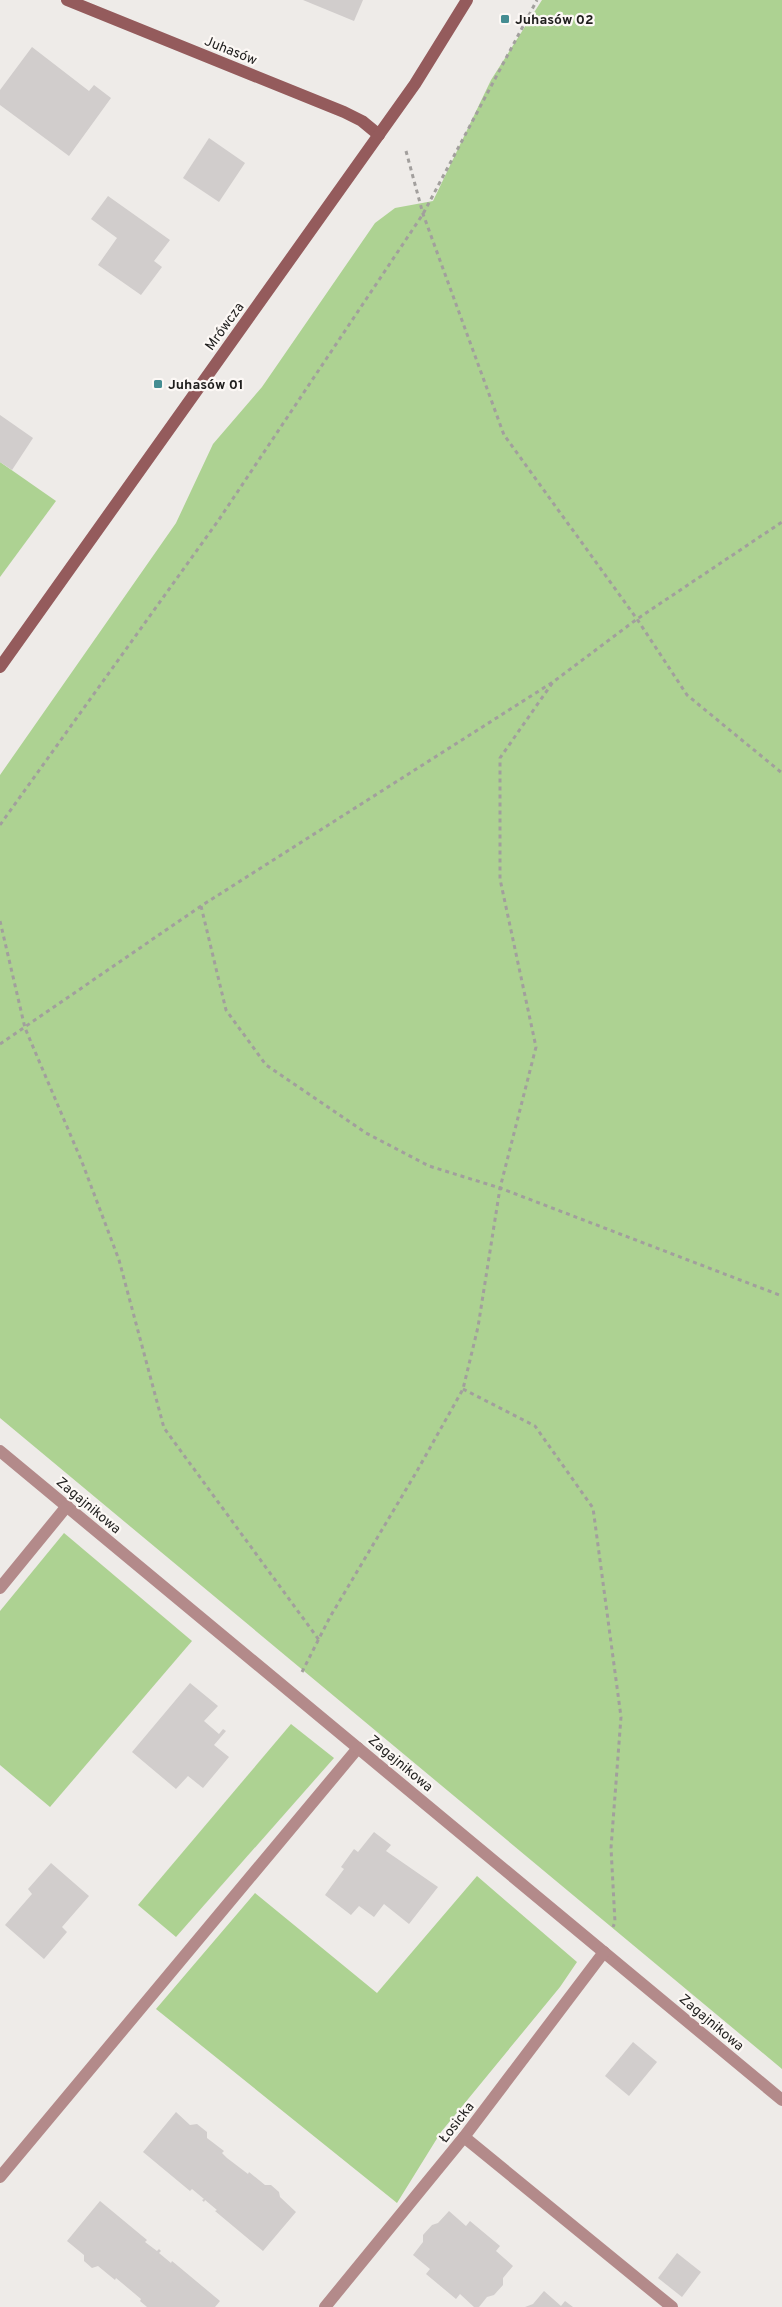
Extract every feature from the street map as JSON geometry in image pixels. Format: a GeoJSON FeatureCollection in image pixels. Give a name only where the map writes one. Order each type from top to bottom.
{"type":"FeatureCollection","features":[{"type":"Feature","properties":{"kind":"street","name":"Juhasów"},"geometry":{"type":"LineString","coordinates":[[67,0],[344,112],[362,121],[379,135]]}},
{"type":"Feature","properties":{"kind":"street","name":"Mrówcza"},"geometry":{"type":"LineString","coordinates":[[0,666],[415,84],[468,0]]}},
{"type":"Feature","properties":{"kind":"street","name":"Zagajnikowa"},"geometry":{"type":"LineString","coordinates":[[0,1450],[782,2100]]}},
{"type":"Feature","properties":{"kind":"street"},"geometry":{"type":"LineString","coordinates":[[0,1588],[67,1506]]}},
{"type":"Feature","properties":{"kind":"street"},"geometry":{"type":"LineString","coordinates":[[0,2177],[358,1748]]}},
{"type":"Feature","properties":{"kind":"street","name":"Łosicka"},"geometry":{"type":"LineString","coordinates":[[325,2307],[464,2137],[604,1952]]}},
{"type":"Feature","properties":{"kind":"street"},"geometry":{"type":"LineString","coordinates":[[464,2137],[672,2307]]}},
{"type":"Feature","properties":{"kind":"path"},"geometry":{"type":"LineString","coordinates":[[0,825],[218,521],[423,214],[537,0]]}},
{"type":"Feature","properties":{"kind":"path"},"geometry":{"type":"LineString","coordinates":[[406,151],[423,214],[504,435],[637,619],[687,695],[782,773]]}},
{"type":"Feature","properties":{"kind":"path"},"geometry":{"type":"LineString","coordinates":[[0,1044],[201,906],[552,682],[637,619],[782,522]]}},
{"type":"Feature","properties":{"kind":"path"},"geometry":{"type":"LineString","coordinates":[[291,1692],[330,1617],[417,1471],[463,1389],[478,1327],[500,1188],[536,1048],[500,879],[500,758],[552,682]]}},
{"type":"Feature","properties":{"kind":"path"},"geometry":{"type":"LineString","coordinates":[[201,906],[226,1010],[266,1065],[374,1137],[429,1166],[500,1188],[782,1296]]}},
{"type":"Feature","properties":{"kind":"path"},"geometry":{"type":"LineString","coordinates":[[0,921],[25,1028],[82,1162],[119,1260],[164,1428],[318,1640]]}},
{"type":"Feature","properties":{"kind":"path"},"geometry":{"type":"LineString","coordinates":[[463,1389],[536,1426],[592,1508],[621,1717],[611,1848],[615,1922],[604,1952]]}},
{"type":"Feature","properties":{"kind":"green space"},"geometry":{"type":"Polygon","coordinates":[[[542,0],[782,0],[782,2069],[0,1418],[0,775],[176,523],[213,444],[262,387],[375,223],[395,208],[433,201],[491,80],[542,0]]]}},
{"type":"Feature","properties":{"kind":"green space"},"geometry":{"type":"Polygon","coordinates":[[[0,462],[56,501],[0,577],[0,462]]]}},
{"type":"Feature","properties":{"kind":"green space"},"geometry":{"type":"Polygon","coordinates":[[[64,1533],[192,1641],[50,1807],[0,1765],[0,1611],[64,1533]]]}},
{"type":"Feature","properties":{"kind":"green space"},"geometry":{"type":"Polygon","coordinates":[[[291,1724],[334,1758],[176,1937],[138,1905],[291,1724]]]}},
{"type":"Feature","properties":{"kind":"green space"},"geometry":{"type":"Polygon","coordinates":[[[477,1876],[577,1962],[560,1987],[441,2132],[397,2203],[156,2009],[255,1893],[377,1993],[477,1876]]]}},
{"type":"Feature","properties":{"kind":"building"},"geometry":{"type":"Polygon","coordinates":[[[303,0],[363,0],[354,21],[303,0]]]}},
{"type":"Feature","properties":{"kind":"building"},"geometry":{"type":"Polygon","coordinates":[[[32,47],[89,91],[94,85],[111,98],[69,156],[0,105],[0,90],[32,47]]]}},
{"type":"Feature","properties":{"kind":"building"},"geometry":{"type":"Polygon","coordinates":[[[209,138],[245,163],[219,202],[183,178],[209,138]]]}},
{"type":"Feature","properties":{"kind":"building"},"geometry":{"type":"Polygon","coordinates":[[[108,196],[170,240],[154,261],[162,267],[141,295],[98,265],[117,238],[91,219],[108,196]]]}},
{"type":"Feature","properties":{"kind":"building"},"geometry":{"type":"Polygon","coordinates":[[[0,415],[33,438],[12,470],[0,462],[0,415]]]}},
{"type":"Feature","properties":{"kind":"building"},"geometry":{"type":"Polygon","coordinates":[[[190,1683],[218,1706],[204,1721],[219,1734],[223,1729],[226,1731],[214,1745],[229,1757],[203,1788],[188,1776],[176,1789],[132,1752],[190,1683]]]}},
{"type":"Feature","properties":{"kind":"building"},"geometry":{"type":"Polygon","coordinates":[[[374,1832],[391,1845],[386,1851],[438,1887],[409,1924],[384,1904],[374,1917],[359,1906],[351,1915],[325,1895],[344,1869],[341,1867],[354,1849],[358,1852],[374,1832]]]}},
{"type":"Feature","properties":{"kind":"building"},"geometry":{"type":"Polygon","coordinates":[[[51,1863],[89,1896],[62,1927],[67,1932],[44,1959],[5,1925],[32,1894],[28,1889],[51,1863]]]}},
{"type":"Feature","properties":{"kind":"building"},"geometry":{"type":"Polygon","coordinates":[[[633,2042],[657,2062],[629,2096],[605,2076],[633,2042]]]}},
{"type":"Feature","properties":{"kind":"building"},"geometry":{"type":"Polygon","coordinates":[[[176,2112],[190,2125],[197,2124],[207,2132],[207,2138],[224,2151],[222,2153],[227,2158],[265,2185],[271,2185],[279,2192],[280,2197],[296,2212],[263,2251],[215,2211],[217,2210],[205,2200],[204,2202],[202,2200],[204,2199],[192,2189],[190,2191],[143,2152],[176,2112]]]}},
{"type":"Feature","properties":{"kind":"building"},"geometry":{"type":"Polygon","coordinates":[[[100,2201],[147,2240],[145,2242],[157,2251],[159,2249],[161,2251],[159,2253],[171,2263],[172,2261],[220,2301],[215,2307],[147,2307],[140,2301],[141,2299],[116,2278],[115,2280],[98,2266],[92,2268],[84,2261],[84,2255],[67,2241],[100,2201]]]}},
{"type":"Feature","properties":{"kind":"building"},"geometry":{"type":"Polygon","coordinates":[[[449,2211],[466,2226],[470,2221],[500,2246],[496,2251],[513,2266],[503,2278],[503,2285],[494,2295],[487,2297],[479,2307],[474,2307],[460,2294],[456,2299],[426,2274],[430,2269],[413,2255],[423,2242],[423,2235],[449,2211]]]}},
{"type":"Feature","properties":{"kind":"building"},"geometry":{"type":"Polygon","coordinates":[[[677,2253],[701,2272],[682,2297],[658,2278],[677,2253]]]}},
{"type":"Feature","properties":{"kind":"building"},"geometry":{"type":"Polygon","coordinates":[[[544,2291],[561,2306],[565,2301],[573,2307],[525,2307],[533,2304],[544,2291]]]}},
{"type":"Feature","properties":{"kind":"place","name":"Juhasów 02"},"geometry":{"type":"Point","coordinates":[505,19]}},
{"type":"Feature","properties":{"kind":"place","name":"Juhasów 01"},"geometry":{"type":"Point","coordinates":[158,384]}}]}
